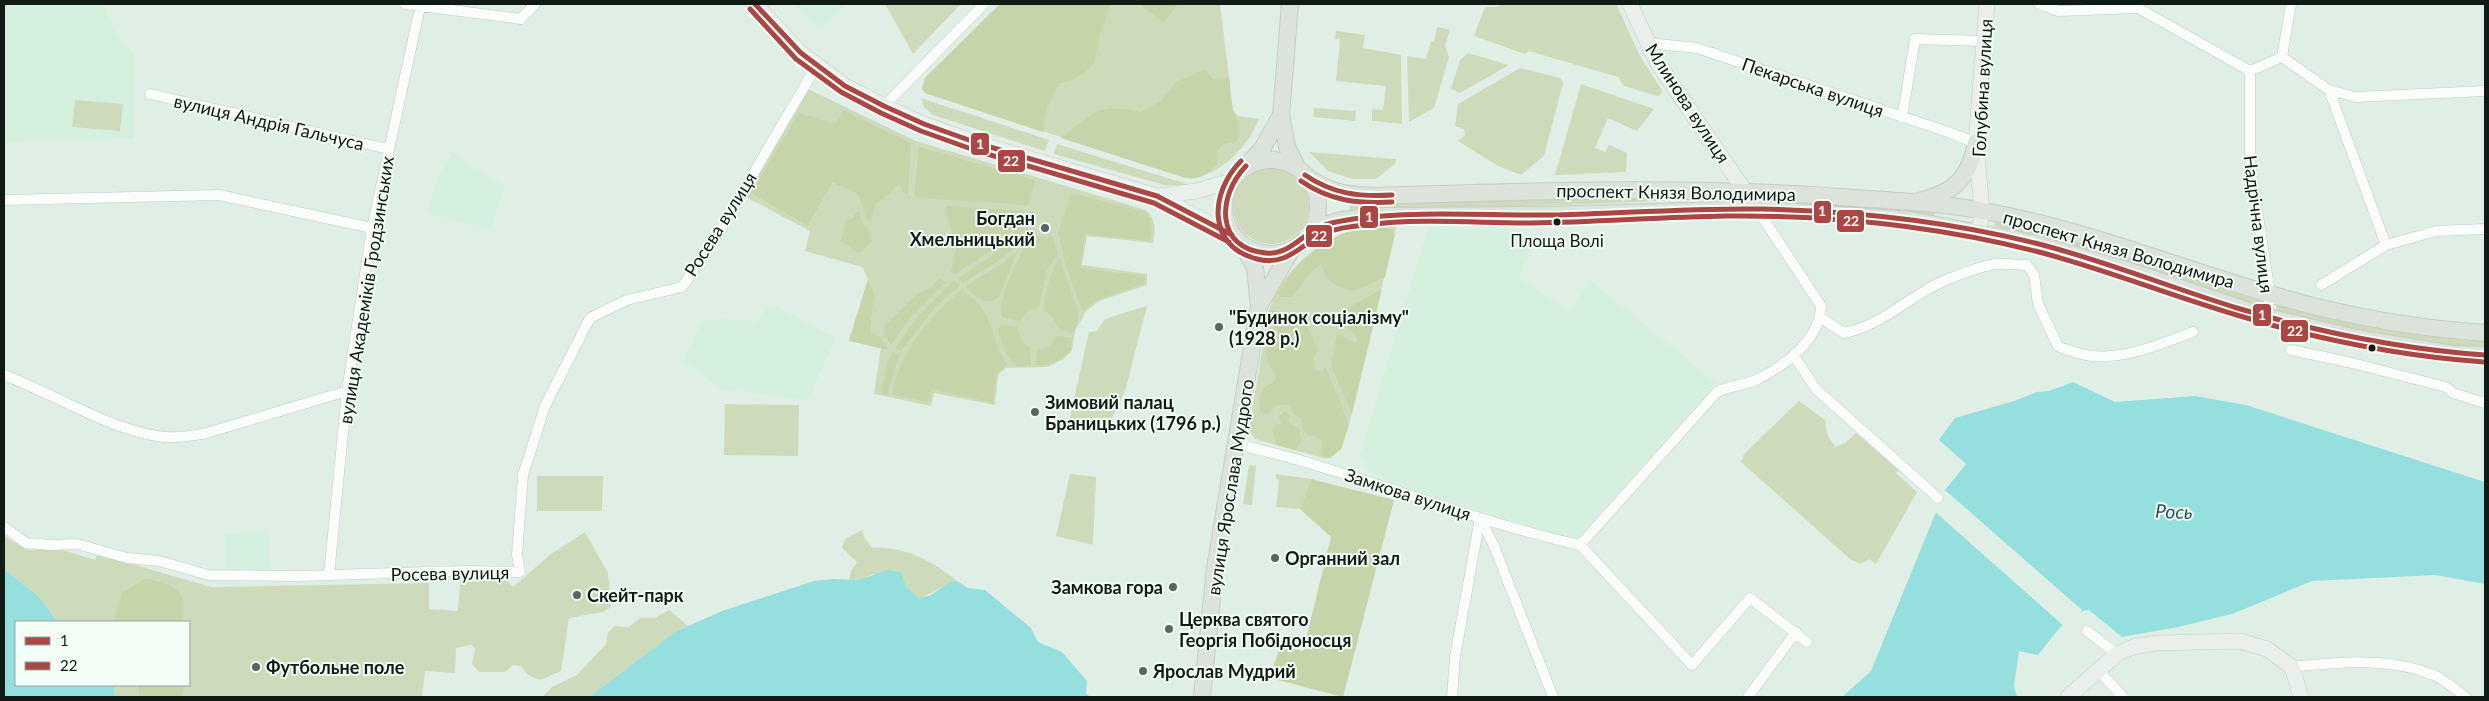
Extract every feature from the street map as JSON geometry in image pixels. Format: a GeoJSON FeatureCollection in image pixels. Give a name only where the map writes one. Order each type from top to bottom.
{"type":"FeatureCollection","features":[{"type":"Feature","properties":{"kind":"main road"},"geometry":{"type":"LineString","coordinates":[[1282,115],[1262,149],[1232,181],[1227,190],[1224,210],[1232,234],[1244,247],[1264,254],[1292,249],[1308,235],[1315,224],[1318,203],[1316,192],[1287,147],[1282,115],[1290,4]]}},
{"type":"Feature","properties":{"kind":"main road"},"geometry":{"type":"LineString","coordinates":[[1911,202],[1946,192],[1958,182],[1968,170],[1976,143]]}},
{"type":"Feature","properties":{"kind":"main road"},"geometry":{"type":"LineString","coordinates":[[1246,166],[1256,162],[1276,160],[1301,171]]}},
{"type":"Feature","properties":{"kind":"main road","name":"проспект Князя Володимира"},"geometry":{"type":"LineString","coordinates":[[1301,171],[1328,190],[1341,194],[1371,196],[1613,190],[1744,190],[1911,202],[1982,211],[2053,226],[2270,294],[2366,317],[2459,332],[2485,333]]}},
{"type":"Feature","properties":{"kind":"main road","name":"проспект Князя Володимира"},"geometry":{"type":"LineString","coordinates":[[1308,235],[1328,224],[1342,220],[1378,216],[1546,215],[1757,209],[1910,220],[2033,243],[2121,268],[2268,317],[2356,338],[2453,354],[2485,356]]}},
{"type":"Feature","properties":{"kind":"main road","name":"вулиця Ярослава Мудрого"},"geometry":{"type":"LineString","coordinates":[[1202,697],[1215,568],[1259,306],[1255,268],[1244,247]]}},
{"type":"Feature","properties":{"kind":"main road","name":"вулиця Ярослава Мудрого"},"geometry":{"type":"LineString","coordinates":[[1259,306],[1292,249]]}},
{"type":"Feature","properties":{"kind":"street"},"geometry":{"type":"LineString","coordinates":[[405,4],[521,19],[535,4]]}},
{"type":"Feature","properties":{"kind":"street"},"geometry":{"type":"LineString","coordinates":[[755,4],[801,53],[845,86],[884,106],[924,124],[980,144],[1157,196],[1232,234]]}},
{"type":"Feature","properties":{"kind":"street"},"geometry":{"type":"LineString","coordinates":[[884,106],[984,4]]}},
{"type":"Feature","properties":{"kind":"street","name":"Млинова вулиця"},"geometry":{"type":"LineString","coordinates":[[1630,4],[1658,62],[1821,306],[1821,318]]}},
{"type":"Feature","properties":{"kind":"street","name":"Голубина вулиця"},"geometry":{"type":"LineString","coordinates":[[1979,232],[1982,211],[1976,143],[1987,4]]}},
{"type":"Feature","properties":{"kind":"street"},"geometry":{"type":"LineString","coordinates":[[2039,4],[2058,11],[2138,6],[2250,71],[2282,57]]}},
{"type":"Feature","properties":{"kind":"street"},"geometry":{"type":"LineString","coordinates":[[2282,57],[2291,4]]}},
{"type":"Feature","properties":{"kind":"street","name":"вулиця Академіків Гродзинських"},"geometry":{"type":"LineString","coordinates":[[329,575],[346,391],[372,228],[420,7]]}},
{"type":"Feature","properties":{"kind":"street"},"geometry":{"type":"LineString","coordinates":[[1902,118],[1915,39],[1984,42]]}},
{"type":"Feature","properties":{"kind":"street","name":"Пекарська вулиця"},"geometry":{"type":"LineString","coordinates":[[1648,43],[1696,48],[1976,143]]}},
{"type":"Feature","properties":{"kind":"street"},"geometry":{"type":"LineString","coordinates":[[2282,57],[2329,90],[2355,97],[2485,91]]}},
{"type":"Feature","properties":{"kind":"street","name":"Росева вулиця"},"geometry":{"type":"LineString","coordinates":[[4,527],[26,543],[77,544],[127,558],[159,561],[208,576],[520,572],[517,555],[523,475],[545,406],[590,318],[627,300],[682,287],[719,232],[817,65]]}},
{"type":"Feature","properties":{"kind":"street","name":"Надрічна вулиця"},"geometry":{"type":"LineString","coordinates":[[2250,71],[2250,164],[2270,294],[2268,317]]}},
{"type":"Feature","properties":{"kind":"street"},"geometry":{"type":"LineString","coordinates":[[2329,90],[2386,245]]}},
{"type":"Feature","properties":{"kind":"street","name":"вулиця Андрія Гальчуса"},"geometry":{"type":"LineString","coordinates":[[150,94],[388,149]]}},
{"type":"Feature","properties":{"kind":"street"},"geometry":{"type":"LineString","coordinates":[[1157,196],[1197,191],[1232,181]]}},
{"type":"Feature","properties":{"kind":"street"},"geometry":{"type":"LineString","coordinates":[[4,200],[219,195],[372,228]]}},
{"type":"Feature","properties":{"kind":"street"},"geometry":{"type":"LineString","coordinates":[[2321,285],[2386,245],[2436,231],[2485,229]]}},
{"type":"Feature","properties":{"kind":"street"},"geometry":{"type":"LineString","coordinates":[[1807,642],[1750,598],[1692,664],[1580,545],[1717,392],[1728,386],[1757,380],[1794,356],[1821,318],[1844,333],[1864,329],[1886,318],[1926,290],[1947,280],[1996,264],[2027,265],[2034,275],[2038,304],[2058,346],[2062,348],[2090,356],[2119,356],[2155,346],[2193,332]]}},
{"type":"Feature","properties":{"kind":"street"},"geometry":{"type":"LineString","coordinates":[[2291,350],[2348,362],[2446,387],[2453,393],[2485,403]]}},
{"type":"Feature","properties":{"kind":"street"},"geometry":{"type":"LineString","coordinates":[[1794,356],[1816,390],[1938,498]]}},
{"type":"Feature","properties":{"kind":"street"},"geometry":{"type":"LineString","coordinates":[[4,375],[130,429],[157,436],[179,438],[203,434],[346,391]]}},
{"type":"Feature","properties":{"kind":"street","name":"Замкова вулиця"},"geometry":{"type":"LineString","coordinates":[[1236,444],[1346,473],[1480,518],[1580,545]]}},
{"type":"Feature","properties":{"kind":"street"},"geometry":{"type":"LineString","coordinates":[[1452,697],[1455,658],[1480,518]]}},
{"type":"Feature","properties":{"kind":"street"},"geometry":{"type":"LineString","coordinates":[[1480,518],[1494,546],[1553,697]]}},
{"type":"Feature","properties":{"kind":"street"},"geometry":{"type":"LineString","coordinates":[[2088,631],[2117,654]]}},
{"type":"Feature","properties":{"kind":"street"},"geometry":{"type":"LineString","coordinates":[[1748,697],[1796,632]]}},
{"type":"Feature","properties":{"kind":"street"},"geometry":{"type":"LineString","coordinates":[[2068,697],[2117,654],[2133,647],[2157,643],[2240,641],[2267,649],[2292,667],[2301,697]]}},
{"type":"Feature","properties":{"kind":"street"},"geometry":{"type":"LineString","coordinates":[[2292,667],[2347,662],[2394,664],[2436,676],[2466,697]]}},
{"type":"Feature","properties":{"kind":"street"},"geometry":{"type":"LineString","coordinates":[[2098,670],[2123,697]]}},
{"type":"Feature","properties":{"kind":"shaded area"},"geometry":{"type":"Polygon","coordinates":[[[4,4],[104,4],[114,30],[134,55],[134,139],[4,141],[4,4]]]}},
{"type":"Feature","properties":{"kind":"shaded area"},"geometry":{"type":"Polygon","coordinates":[[[794,4],[846,4],[820,30],[794,4]]]}},
{"type":"Feature","properties":{"kind":"shaded area"},"geometry":{"type":"Polygon","coordinates":[[[885,4],[961,4],[913,54],[885,4]]]}},
{"type":"Feature","properties":{"kind":"shaded area"},"geometry":{"type":"Polygon","coordinates":[[[1000,4],[1220,4],[1233,110],[1238,116],[1259,119],[1248,139],[1232,158],[1212,172],[1191,179],[925,93],[922,89],[925,78],[1000,4]]]}},
{"type":"Feature","properties":{"kind":"shaded area"},"geometry":{"type":"Polygon","coordinates":[[[1504,4],[1616,4],[1641,58],[1663,92],[1658,96],[1624,86],[1618,77],[1529,51],[1525,54],[1474,36],[1485,7],[1496,7],[1504,4]]]}},
{"type":"Feature","properties":{"kind":"shaded area"},"geometry":{"type":"Polygon","coordinates":[[[1437,27],[1450,30],[1445,46],[1449,57],[1434,108],[1409,122],[1407,56],[1426,59],[1431,41],[1434,42],[1437,27]]]}},
{"type":"Feature","properties":{"kind":"shaded area"},"geometry":{"type":"Polygon","coordinates":[[[1336,31],[1365,35],[1363,48],[1401,55],[1402,124],[1372,121],[1372,109],[1383,110],[1386,86],[1336,81],[1340,39],[1335,39],[1336,31]]]}},
{"type":"Feature","properties":{"kind":"shaded area"},"geometry":{"type":"Polygon","coordinates":[[[1468,53],[1509,65],[1460,93],[1451,89],[1460,60],[1468,53]]]}},
{"type":"Feature","properties":{"kind":"shaded area"},"geometry":{"type":"Polygon","coordinates":[[[1520,68],[1560,78],[1563,83],[1544,156],[1521,175],[1498,166],[1458,141],[1465,135],[1464,129],[1455,126],[1458,104],[1520,68]]]}},
{"type":"Feature","properties":{"kind":"shaded area"},"geometry":{"type":"Polygon","coordinates":[[[1581,84],[1654,109],[1637,131],[1608,118],[1595,148],[1605,152],[1609,145],[1627,153],[1626,172],[1555,175],[1581,84]]]}},
{"type":"Feature","properties":{"kind":"shaded area"},"geometry":{"type":"Polygon","coordinates":[[[808,89],[916,141],[1146,210],[1154,222],[1153,243],[1087,236],[1082,265],[1147,274],[1147,285],[1099,301],[1087,310],[1075,331],[1072,351],[1062,360],[1047,367],[1006,368],[998,375],[995,405],[934,393],[931,406],[874,394],[881,348],[849,341],[868,279],[862,267],[805,251],[810,231],[746,197],[808,89]]]}},
{"type":"Feature","properties":{"kind":"shaded area"},"geometry":{"type":"Polygon","coordinates":[[[921,98],[1049,140],[1045,151],[933,115],[924,107],[921,98]]]}},
{"type":"Feature","properties":{"kind":"shaded area"},"geometry":{"type":"Polygon","coordinates":[[[75,100],[123,104],[120,131],[72,127],[75,100]]]}},
{"type":"Feature","properties":{"kind":"shaded area"},"geometry":{"type":"Polygon","coordinates":[[[1314,108],[1356,111],[1355,121],[1313,117],[1314,108]]]}},
{"type":"Feature","properties":{"kind":"shaded area"},"geometry":{"type":"Polygon","coordinates":[[[1057,144],[1190,185],[1164,185],[1054,154],[1057,144]]]}},
{"type":"Feature","properties":{"kind":"shaded area"},"geometry":{"type":"Polygon","coordinates":[[[1309,152],[1396,159],[1395,164],[1376,179],[1353,179],[1328,171],[1309,152]]]}},
{"type":"Feature","properties":{"kind":"shaded area"},"geometry":{"type":"Polygon","coordinates":[[[453,153],[505,187],[490,229],[426,213],[437,180],[453,153]]]}},
{"type":"Feature","properties":{"kind":"shaded area"},"geometry":{"type":"Polygon","coordinates":[[[1271,168],[1285,171],[1298,179],[1306,192],[1309,206],[1306,220],[1298,233],[1285,241],[1271,244],[1257,241],[1244,233],[1236,220],[1233,206],[1236,192],[1244,179],[1257,171],[1271,168]]]}},
{"type":"Feature","properties":{"kind":"shaded area"},"geometry":{"type":"Polygon","coordinates":[[[1711,196],[1711,199],[1514,207],[1350,210],[1349,202],[1711,196]]]}},
{"type":"Feature","properties":{"kind":"shaded area"},"geometry":{"type":"Polygon","coordinates":[[[1773,198],[1936,210],[1934,217],[1775,203],[1773,198]]]}},
{"type":"Feature","properties":{"kind":"shaded area"},"geometry":{"type":"Polygon","coordinates":[[[1995,219],[2130,255],[2263,300],[2261,308],[2043,239],[1994,226],[1995,219]]]}},
{"type":"Feature","properties":{"kind":"shaded area"},"geometry":{"type":"Polygon","coordinates":[[[1363,227],[1396,227],[1350,421],[1341,449],[1330,458],[1323,458],[1255,439],[1249,430],[1267,318],[1274,297],[1293,269],[1318,247],[1347,232],[1363,227]]]}},
{"type":"Feature","properties":{"kind":"shaded area"},"geometry":{"type":"Polygon","coordinates":[[[1428,228],[1507,231],[1532,247],[1519,278],[1570,310],[1590,280],[1716,383],[1577,538],[1560,536],[1396,484],[1371,473],[1360,456],[1428,228]]]}},
{"type":"Feature","properties":{"kind":"shaded area"},"geometry":{"type":"Polygon","coordinates":[[[770,303],[836,338],[808,400],[722,389],[683,361],[702,323],[725,318],[755,323],[770,303]]]}},
{"type":"Feature","properties":{"kind":"shaded area"},"geometry":{"type":"Polygon","coordinates":[[[2277,304],[2406,332],[2485,341],[2485,348],[2432,343],[2354,329],[2276,311],[2277,304]]]}},
{"type":"Feature","properties":{"kind":"shaded area"},"geometry":{"type":"Polygon","coordinates":[[[1147,306],[1125,391],[1111,420],[1090,430],[1068,426],[1089,332],[1097,331],[1105,319],[1147,306]]]}},
{"type":"Feature","properties":{"kind":"shaded area"},"geometry":{"type":"Polygon","coordinates":[[[1799,401],[1825,420],[1827,434],[1835,447],[1845,443],[1856,433],[1899,470],[1896,473],[1917,492],[1876,564],[1869,559],[1860,564],[1850,559],[1741,462],[1744,454],[1799,401]]]}},
{"type":"Feature","properties":{"kind":"shaded area"},"geometry":{"type":"Polygon","coordinates":[[[725,404],[799,405],[798,456],[724,455],[725,404]]]}},
{"type":"Feature","properties":{"kind":"shaded area"},"geometry":{"type":"Polygon","coordinates":[[[1249,465],[1256,466],[1252,505],[1243,504],[1249,465]]]}},
{"type":"Feature","properties":{"kind":"shaded area"},"geometry":{"type":"Polygon","coordinates":[[[1070,474],[1096,477],[1093,545],[1056,536],[1070,474]]]}},
{"type":"Feature","properties":{"kind":"shaded area"},"geometry":{"type":"Polygon","coordinates":[[[1276,474],[1311,479],[1300,509],[1276,507],[1279,480],[1276,479],[1276,474]]]}},
{"type":"Feature","properties":{"kind":"shaded area"},"geometry":{"type":"Polygon","coordinates":[[[537,476],[603,476],[602,511],[537,511],[537,476]]]}},
{"type":"Feature","properties":{"kind":"shaded area"},"geometry":{"type":"Polygon","coordinates":[[[862,530],[865,539],[872,548],[907,552],[918,556],[938,567],[957,581],[919,598],[906,587],[873,574],[859,581],[849,580],[851,571],[857,562],[842,548],[845,539],[862,530]]]}},
{"type":"Feature","properties":{"kind":"shaded area"},"geometry":{"type":"Polygon","coordinates":[[[269,532],[270,572],[225,573],[225,533],[269,532]]]}},
{"type":"Feature","properties":{"kind":"shaded area"},"geometry":{"type":"Polygon","coordinates":[[[585,532],[608,573],[611,607],[603,612],[569,618],[561,671],[540,680],[528,675],[521,666],[513,665],[505,672],[479,672],[472,664],[475,648],[471,645],[456,648],[455,673],[425,671],[422,697],[115,697],[114,686],[190,686],[190,621],[57,621],[39,597],[4,569],[4,536],[27,550],[63,550],[95,560],[98,554],[211,587],[429,583],[429,609],[458,611],[460,582],[507,580],[513,587],[551,554],[585,532]]]}},
{"type":"Feature","properties":{"kind":"shaded area"},"geometry":{"type":"Polygon","coordinates":[[[669,610],[688,626],[675,632],[589,697],[542,697],[552,687],[577,675],[606,644],[608,632],[615,626],[629,627],[640,618],[655,618],[669,610]]]}},
{"type":"Feature","properties":{"kind":"green space"},"geometry":{"type":"Polygon","coordinates":[[[1000,4],[1111,4],[1099,37],[1095,61],[1085,73],[1068,82],[1059,83],[1045,113],[1043,132],[925,93],[922,89],[925,78],[1000,4]]]}},
{"type":"Feature","properties":{"kind":"green space"},"geometry":{"type":"Polygon","coordinates":[[[1139,4],[1178,4],[1164,23],[1139,4]]]}},
{"type":"Feature","properties":{"kind":"green space"},"geometry":{"type":"Polygon","coordinates":[[[1205,69],[1213,79],[1229,77],[1233,110],[1240,131],[1237,142],[1223,144],[1216,153],[1217,164],[1201,176],[1193,178],[1182,177],[1061,138],[1090,116],[1105,109],[1126,109],[1141,112],[1162,100],[1176,82],[1205,69]]]}},
{"type":"Feature","properties":{"kind":"green space"},"geometry":{"type":"Polygon","coordinates":[[[843,110],[911,143],[908,194],[902,191],[899,185],[895,186],[894,190],[876,204],[870,221],[866,219],[860,198],[856,193],[832,182],[808,226],[751,193],[799,113],[836,124],[843,110]]]}},
{"type":"Feature","properties":{"kind":"green space"},"geometry":{"type":"Polygon","coordinates":[[[919,147],[1035,180],[1028,205],[920,198],[914,196],[919,147]]]}},
{"type":"Feature","properties":{"kind":"green space"},"geometry":{"type":"Polygon","coordinates":[[[1076,194],[1145,212],[1152,226],[1150,241],[1085,234],[1080,268],[1145,276],[1145,283],[1097,300],[1082,311],[1066,266],[1058,232],[1071,195],[1076,194]]]}},
{"type":"Feature","properties":{"kind":"green space"},"geometry":{"type":"Polygon","coordinates":[[[946,206],[1025,211],[1010,234],[1001,242],[955,241],[945,211],[946,206]]]}},
{"type":"Feature","properties":{"kind":"green space"},"geometry":{"type":"Polygon","coordinates":[[[1030,211],[1035,213],[1031,225],[1016,246],[996,262],[963,283],[958,278],[998,250],[1014,234],[1030,211]]]}},
{"type":"Feature","properties":{"kind":"green space"},"geometry":{"type":"Polygon","coordinates":[[[856,212],[859,212],[863,225],[868,227],[871,242],[860,254],[841,241],[846,220],[852,219],[856,212]]]}},
{"type":"Feature","properties":{"kind":"green space"},"geometry":{"type":"Polygon","coordinates":[[[1363,227],[1387,227],[1395,234],[1385,277],[1356,290],[1350,290],[1333,283],[1325,275],[1322,264],[1315,268],[1292,297],[1282,297],[1277,294],[1303,260],[1313,252],[1336,237],[1363,227]]]}},
{"type":"Feature","properties":{"kind":"green space"},"geometry":{"type":"Polygon","coordinates":[[[1034,232],[1039,237],[1053,237],[1058,254],[1047,270],[1039,308],[1027,311],[1020,321],[1003,318],[1001,310],[1006,287],[1017,261],[1034,232]]]}},
{"type":"Feature","properties":{"kind":"green space"},"geometry":{"type":"Polygon","coordinates":[[[956,248],[995,248],[955,274],[951,271],[956,248]]]}},
{"type":"Feature","properties":{"kind":"green space"},"geometry":{"type":"Polygon","coordinates":[[[1018,250],[999,297],[995,300],[986,301],[981,299],[965,286],[1002,264],[1018,250]]]}},
{"type":"Feature","properties":{"kind":"green space"},"geometry":{"type":"Polygon","coordinates":[[[1060,258],[1078,313],[1078,322],[1073,333],[1059,329],[1051,315],[1044,311],[1048,283],[1060,258]]]}},
{"type":"Feature","properties":{"kind":"green space"},"geometry":{"type":"Polygon","coordinates":[[[940,278],[946,282],[908,320],[891,345],[884,335],[884,327],[918,293],[929,289],[940,278]]]}},
{"type":"Feature","properties":{"kind":"green space"},"geometry":{"type":"Polygon","coordinates":[[[868,279],[874,295],[870,330],[872,334],[879,336],[888,350],[849,341],[868,279]]]}},
{"type":"Feature","properties":{"kind":"green space"},"geometry":{"type":"Polygon","coordinates":[[[954,280],[960,286],[939,303],[901,351],[895,348],[913,322],[954,280]]]}},
{"type":"Feature","properties":{"kind":"green space"},"geometry":{"type":"Polygon","coordinates":[[[962,289],[984,312],[1007,365],[997,373],[993,403],[932,389],[928,402],[892,395],[902,363],[917,336],[949,300],[962,289]]]}},
{"type":"Feature","properties":{"kind":"green space"},"geometry":{"type":"Polygon","coordinates":[[[1382,289],[1352,414],[1331,365],[1337,334],[1357,343],[1357,338],[1340,320],[1342,311],[1382,289]]]}},
{"type":"Feature","properties":{"kind":"green space"},"geometry":{"type":"Polygon","coordinates":[[[1270,310],[1304,317],[1318,352],[1315,353],[1313,361],[1315,369],[1321,372],[1326,367],[1349,425],[1341,449],[1330,458],[1323,458],[1321,451],[1323,441],[1314,435],[1309,436],[1303,430],[1301,418],[1294,415],[1289,405],[1277,405],[1269,413],[1264,414],[1260,410],[1261,393],[1263,389],[1274,382],[1276,377],[1267,358],[1267,345],[1280,337],[1268,314],[1270,310]]]}},
{"type":"Feature","properties":{"kind":"green space"},"geometry":{"type":"Polygon","coordinates":[[[1003,325],[1017,327],[1023,342],[1030,348],[1031,366],[1017,366],[1007,355],[998,332],[998,328],[1003,325]]]}},
{"type":"Feature","properties":{"kind":"green space"},"geometry":{"type":"Polygon","coordinates":[[[1057,336],[1072,338],[1071,350],[1055,362],[1036,365],[1037,349],[1050,346],[1057,336]]]}},
{"type":"Feature","properties":{"kind":"green space"},"geometry":{"type":"Polygon","coordinates":[[[893,352],[900,354],[887,395],[881,394],[886,366],[893,352]]]}},
{"type":"Feature","properties":{"kind":"green space"},"geometry":{"type":"Polygon","coordinates":[[[1285,411],[1290,416],[1288,422],[1298,428],[1302,440],[1295,450],[1277,445],[1272,430],[1276,424],[1281,424],[1279,416],[1285,411]]]}},
{"type":"Feature","properties":{"kind":"green space"},"geometry":{"type":"Polygon","coordinates":[[[1311,479],[1394,500],[1343,697],[1270,678],[1280,646],[1303,651],[1331,537],[1300,509],[1311,479]]]}},
{"type":"Feature","properties":{"kind":"green space"},"geometry":{"type":"Polygon","coordinates":[[[145,579],[166,584],[183,597],[183,621],[113,621],[122,593],[145,579]]]}},
{"type":"Feature","properties":{"kind":"green space"},"geometry":{"type":"Polygon","coordinates":[[[138,686],[186,686],[181,697],[142,697],[139,695],[138,686]]]}},
{"type":"Feature","properties":{"kind":"water","name":"Рось"},"geometry":{"type":"Polygon","coordinates":[[[2073,382],[2115,402],[2195,396],[2246,405],[2485,482],[2485,584],[2435,575],[2312,581],[2232,614],[2178,627],[2122,637],[2089,610],[2074,615],[2067,621],[2038,655],[2019,651],[2014,686],[2017,697],[1842,697],[1871,671],[1945,490],[1966,464],[1939,440],[1955,418],[2014,401],[2037,392],[2049,391],[2073,382]]]}},
{"type":"Feature","properties":{"kind":"water"},"geometry":{"type":"Polygon","coordinates":[[[4,569],[39,597],[57,621],[15,621],[15,686],[114,686],[115,697],[4,697],[4,569]]]}},
{"type":"Feature","properties":{"kind":"water"},"geometry":{"type":"Polygon","coordinates":[[[888,570],[901,572],[906,587],[919,598],[931,595],[948,583],[957,581],[968,588],[985,590],[1031,628],[1038,642],[1062,652],[1087,681],[1086,693],[1090,697],[589,697],[675,632],[722,611],[814,581],[833,579],[859,580],[888,570]]]}},
{"type":"Feature","properties":{"kind":"pier"},"geometry":{"type":"Polygon","coordinates":[[[1945,490],[2082,610],[2072,621],[2065,627],[1933,510],[1945,490]]]}},
{"type":"Feature","properties":{"kind":"transit line","name":"1"},"geometry":{"type":"LineString","coordinates":[[755,4],[801,53],[845,86],[884,106],[924,124],[980,144],[1157,196],[1232,235]]}},
{"type":"Feature","properties":{"kind":"transit line","name":"22"},"geometry":{"type":"LineString","coordinates":[[750,9],[796,59],[841,92],[881,113],[921,131],[977,151],[1154,203],[1229,242]]}},
{"type":"Feature","properties":{"kind":"transit line","name":"22"},"geometry":{"type":"LineString","coordinates":[[1241,161],[1223,188],[1219,202],[1218,217],[1221,230],[1229,243],[1240,252],[1268,261],[1285,257],[1325,233],[1350,227],[1387,223],[1428,221],[1581,222],[1726,216],[1842,220],[1921,229],[1997,242],[2061,258],[2214,308],[2330,340],[2422,356],[2484,362]]}},
{"type":"Feature","properties":{"kind":"transit line","name":"1"},"geometry":{"type":"LineString","coordinates":[[1246,166],[1236,178],[1230,192],[1226,206],[1226,219],[1230,232],[1237,242],[1249,249],[1266,253],[1280,252],[1314,230],[1328,224],[1379,216],[1430,214],[1558,215],[1737,209],[1831,212],[1900,218],[2002,235],[2086,257],[2237,308],[2298,325],[2391,344],[2485,355]]}},
{"type":"Feature","properties":{"kind":"transit line","name":"1"},"geometry":{"type":"LineString","coordinates":[[1305,175],[1326,186],[1347,193],[1357,195],[1392,195]]}},
{"type":"Feature","properties":{"kind":"transit line","name":"22"},"geometry":{"type":"LineString","coordinates":[[1301,181],[1323,193],[1345,200],[1356,202],[1392,202]]}},
{"type":"Feature","properties":{"kind":"place","name":"Площа Волі"},"geometry":{"type":"Point","coordinates":[1557,222]}},
{"type":"Feature","properties":{"kind":"place","name":"Богдан Хмельницький"},"geometry":{"type":"Point","coordinates":[1045,228]}},
{"type":"Feature","properties":{"kind":"place","name":"\"Будинок соціалізму\" (1928 р.)"},"geometry":{"type":"Point","coordinates":[1219,327]}},
{"type":"Feature","properties":{"kind":"place","name":"Зимовий палац Браницьких (1796 р.)"},"geometry":{"type":"Point","coordinates":[1035,412]}},
{"type":"Feature","properties":{"kind":"place","name":"Органний зал"},"geometry":{"type":"Point","coordinates":[1275,558]}},
{"type":"Feature","properties":{"kind":"place","name":"Замкова гора"},"geometry":{"type":"Point","coordinates":[1173,587]}},
{"type":"Feature","properties":{"kind":"place","name":"Скейт-парк"},"geometry":{"type":"Point","coordinates":[577,595]}},
{"type":"Feature","properties":{"kind":"place","name":"Церква святого Георгія Побідоносця"},"geometry":{"type":"Point","coordinates":[1169,629]}},
{"type":"Feature","properties":{"kind":"place","name":"Футбольне поле"},"geometry":{"type":"Point","coordinates":[256,667]}},
{"type":"Feature","properties":{"kind":"place","name":"Ярослав Мудрий"},"geometry":{"type":"Point","coordinates":[1143,671]}}]}
